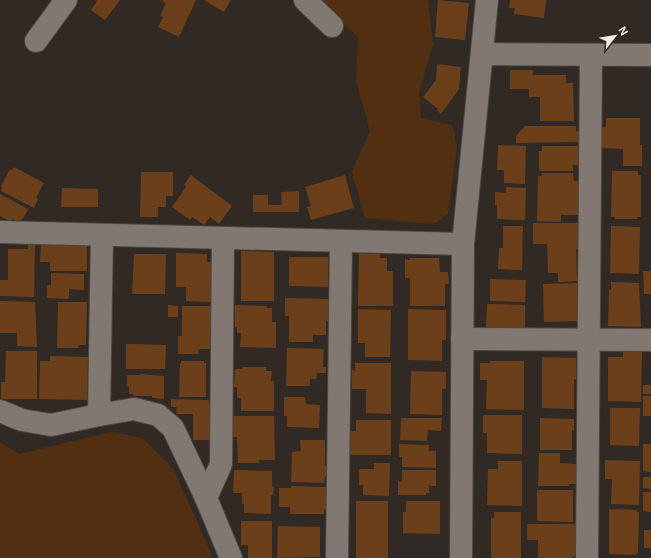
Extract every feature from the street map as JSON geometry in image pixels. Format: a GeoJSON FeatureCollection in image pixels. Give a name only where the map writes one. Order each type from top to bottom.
{"type":"FeatureCollection","features":[{"type":"Feature","properties":{"kind":"street"},"geometry":{"type":"LineString","coordinates":[[36,41],[66,0]]}},
{"type":"Feature","properties":{"kind":"street"},"geometry":{"type":"LineString","coordinates":[[305,0],[332,26]]}},
{"type":"Feature","properties":{"kind":"street"},"geometry":{"type":"LineString","coordinates":[[461,558],[463,244],[487,0]]}},
{"type":"Feature","properties":{"kind":"street"},"geometry":{"type":"LineString","coordinates":[[482,54],[651,55]]}},
{"type":"Feature","properties":{"kind":"street"},"geometry":{"type":"LineString","coordinates":[[587,558],[591,55]]}},
{"type":"Feature","properties":{"kind":"street"},"geometry":{"type":"LineString","coordinates":[[0,232],[463,244]]}},
{"type":"Feature","properties":{"kind":"street"},"geometry":{"type":"LineString","coordinates":[[99,415],[102,235]]}},
{"type":"Feature","properties":{"kind":"street"},"geometry":{"type":"LineString","coordinates":[[206,498],[221,464],[223,238]]}},
{"type":"Feature","properties":{"kind":"street"},"geometry":{"type":"LineString","coordinates":[[337,558],[341,241]]}},
{"type":"Feature","properties":{"kind":"street"},"geometry":{"type":"LineString","coordinates":[[462,339],[651,340]]}},
{"type":"Feature","properties":{"kind":"street"},"geometry":{"type":"LineString","coordinates":[[0,411],[22,420],[51,425],[134,409],[158,414],[173,428],[206,498],[231,558]]}},
{"type":"Feature","properties":{"kind":"shaded area"},"geometry":{"type":"Polygon","coordinates":[[[316,0],[428,0],[433,44],[419,93],[421,118],[452,125],[457,146],[448,214],[437,222],[422,223],[365,218],[352,172],[370,131],[356,80],[358,37],[316,0]]]}},
{"type":"Feature","properties":{"kind":"shaded area"},"geometry":{"type":"Polygon","coordinates":[[[111,432],[143,438],[174,470],[213,558],[0,558],[0,442],[19,454],[111,432]]]}},
{"type":"Feature","properties":{"kind":"building"},"geometry":{"type":"Polygon","coordinates":[[[95,0],[120,0],[105,20],[91,10],[97,1],[95,0]]]}},
{"type":"Feature","properties":{"kind":"building"},"geometry":{"type":"Polygon","coordinates":[[[163,0],[196,0],[179,37],[158,27],[163,17],[160,16],[166,3],[163,2],[163,0]]]}},
{"type":"Feature","properties":{"kind":"building"},"geometry":{"type":"Polygon","coordinates":[[[204,0],[231,0],[224,12],[204,0]]]}},
{"type":"Feature","properties":{"kind":"building"},"geometry":{"type":"Polygon","coordinates":[[[438,0],[469,3],[465,40],[435,37],[438,0]]]}},
{"type":"Feature","properties":{"kind":"building"},"geometry":{"type":"Polygon","coordinates":[[[510,0],[546,0],[544,18],[514,14],[515,8],[509,8],[510,0]]]}},
{"type":"Feature","properties":{"kind":"building"},"geometry":{"type":"Polygon","coordinates":[[[437,64],[461,67],[459,89],[441,114],[437,110],[438,109],[423,97],[436,80],[437,64]]]}},
{"type":"Feature","properties":{"kind":"building"},"geometry":{"type":"Polygon","coordinates":[[[510,70],[533,70],[533,75],[566,75],[566,83],[573,83],[574,121],[540,121],[540,97],[529,97],[529,89],[510,89],[510,70]]]}},
{"type":"Feature","properties":{"kind":"building"},"geometry":{"type":"Polygon","coordinates":[[[606,118],[640,118],[642,166],[623,166],[623,149],[601,148],[601,127],[606,127],[606,118]]]}},
{"type":"Feature","properties":{"kind":"building"},"geometry":{"type":"Polygon","coordinates":[[[525,126],[576,126],[576,131],[581,132],[581,142],[516,143],[516,136],[525,126]]]}},
{"type":"Feature","properties":{"kind":"building"},"geometry":{"type":"Polygon","coordinates":[[[498,145],[526,146],[525,184],[504,183],[504,170],[497,170],[498,145]]]}},
{"type":"Feature","properties":{"kind":"building"},"geometry":{"type":"Polygon","coordinates":[[[542,146],[578,146],[579,165],[573,165],[573,171],[539,171],[539,151],[542,151],[542,146]]]}},
{"type":"Feature","properties":{"kind":"building"},"geometry":{"type":"Polygon","coordinates":[[[14,167],[44,183],[36,198],[38,199],[34,208],[1,191],[1,186],[10,169],[12,170],[14,167]]]}},
{"type":"Feature","properties":{"kind":"building"},"geometry":{"type":"Polygon","coordinates":[[[612,171],[638,171],[638,175],[641,175],[641,217],[637,217],[637,219],[615,219],[615,217],[611,217],[612,171]]]}},
{"type":"Feature","properties":{"kind":"building"},"geometry":{"type":"Polygon","coordinates":[[[141,172],[173,172],[173,196],[166,196],[166,207],[158,207],[158,217],[140,217],[141,172]]]}},
{"type":"Feature","properties":{"kind":"building"},"geometry":{"type":"Polygon","coordinates":[[[541,173],[573,173],[574,181],[578,181],[578,215],[561,215],[561,222],[537,221],[538,176],[542,176],[541,173]]]}},
{"type":"Feature","properties":{"kind":"building"},"geometry":{"type":"Polygon","coordinates":[[[191,175],[232,206],[219,224],[210,217],[204,225],[192,217],[190,220],[172,207],[186,187],[184,185],[191,175]]]}},
{"type":"Feature","properties":{"kind":"building"},"geometry":{"type":"Polygon","coordinates":[[[345,175],[354,208],[311,220],[307,207],[311,206],[305,187],[345,175]]]}},
{"type":"Feature","properties":{"kind":"building"},"geometry":{"type":"Polygon","coordinates":[[[506,187],[526,188],[525,220],[497,219],[495,192],[506,193],[506,187]]]}},
{"type":"Feature","properties":{"kind":"building"},"geometry":{"type":"Polygon","coordinates":[[[62,188],[98,189],[98,207],[61,207],[62,188]]]}},
{"type":"Feature","properties":{"kind":"building"},"geometry":{"type":"Polygon","coordinates":[[[299,191],[299,212],[253,212],[253,195],[268,195],[268,205],[282,205],[281,192],[299,191]]]}},
{"type":"Feature","properties":{"kind":"building"},"geometry":{"type":"Polygon","coordinates":[[[0,194],[28,209],[23,219],[17,221],[12,219],[11,222],[0,216],[0,194]]]}},
{"type":"Feature","properties":{"kind":"building"},"geometry":{"type":"Polygon","coordinates":[[[533,223],[578,223],[578,249],[576,249],[577,281],[558,282],[558,273],[548,273],[547,244],[533,244],[533,223]]]}},
{"type":"Feature","properties":{"kind":"building"},"geometry":{"type":"Polygon","coordinates":[[[503,226],[523,226],[522,270],[498,269],[499,248],[503,248],[503,226]]]}},
{"type":"Feature","properties":{"kind":"building"},"geometry":{"type":"Polygon","coordinates":[[[611,226],[640,227],[639,274],[610,273],[611,226]]]}},
{"type":"Feature","properties":{"kind":"building"},"geometry":{"type":"Polygon","coordinates":[[[41,243],[87,246],[87,271],[50,271],[50,262],[40,262],[41,243]]]}},
{"type":"Feature","properties":{"kind":"building"},"geometry":{"type":"Polygon","coordinates":[[[28,245],[35,245],[34,297],[0,296],[0,280],[8,280],[8,249],[28,249],[28,245]]]}},
{"type":"Feature","properties":{"kind":"building"},"geometry":{"type":"Polygon","coordinates":[[[241,251],[274,252],[274,301],[241,301],[241,251]]]}},
{"type":"Feature","properties":{"kind":"building"},"geometry":{"type":"Polygon","coordinates":[[[176,253],[207,254],[207,262],[213,262],[213,302],[186,301],[186,287],[176,287],[176,253]]]}},
{"type":"Feature","properties":{"kind":"building"},"geometry":{"type":"Polygon","coordinates":[[[359,253],[380,254],[380,258],[387,258],[387,271],[393,271],[393,306],[358,306],[359,253]]]}},
{"type":"Feature","properties":{"kind":"building"},"geometry":{"type":"Polygon","coordinates":[[[134,254],[166,254],[165,294],[132,294],[134,254]]]}},
{"type":"Feature","properties":{"kind":"building"},"geometry":{"type":"Polygon","coordinates":[[[289,257],[328,257],[328,287],[289,286],[289,257]]]}},
{"type":"Feature","properties":{"kind":"building"},"geometry":{"type":"Polygon","coordinates":[[[410,258],[439,258],[440,272],[448,272],[449,284],[445,284],[445,306],[410,306],[410,278],[405,278],[405,259],[410,260],[410,258]]]}},
{"type":"Feature","properties":{"kind":"building"},"geometry":{"type":"Polygon","coordinates":[[[643,271],[651,271],[651,294],[644,294],[643,271]]]}},
{"type":"Feature","properties":{"kind":"building"},"geometry":{"type":"Polygon","coordinates":[[[51,273],[84,274],[84,290],[69,289],[69,299],[47,298],[47,285],[51,285],[51,273]]]}},
{"type":"Feature","properties":{"kind":"building"},"geometry":{"type":"Polygon","coordinates":[[[490,279],[526,280],[525,302],[490,301],[490,279]]]}},
{"type":"Feature","properties":{"kind":"building"},"geometry":{"type":"Polygon","coordinates":[[[611,282],[639,283],[641,327],[608,326],[609,290],[611,290],[611,282]]]}},
{"type":"Feature","properties":{"kind":"building"},"geometry":{"type":"Polygon","coordinates":[[[577,283],[578,321],[544,322],[543,284],[577,283]]]}},
{"type":"Feature","properties":{"kind":"building"},"geometry":{"type":"Polygon","coordinates":[[[285,298],[330,299],[330,322],[326,321],[326,335],[313,335],[313,342],[289,342],[289,316],[285,316],[285,298]]]}},
{"type":"Feature","properties":{"kind":"building"},"geometry":{"type":"Polygon","coordinates":[[[0,301],[35,302],[37,347],[17,346],[17,333],[0,333],[0,301]]]}},
{"type":"Feature","properties":{"kind":"building"},"geometry":{"type":"Polygon","coordinates":[[[58,302],[87,302],[86,345],[79,345],[78,348],[57,348],[58,302]]]}},
{"type":"Feature","properties":{"kind":"building"},"geometry":{"type":"Polygon","coordinates":[[[487,304],[525,305],[525,330],[486,329],[487,304]]]}},
{"type":"Feature","properties":{"kind":"building"},"geometry":{"type":"Polygon","coordinates":[[[168,305],[178,306],[178,317],[168,317],[168,305]]]}},
{"type":"Feature","properties":{"kind":"building"},"geometry":{"type":"Polygon","coordinates":[[[235,305],[267,306],[267,308],[272,308],[272,322],[276,322],[276,348],[240,347],[241,333],[237,333],[237,327],[235,327],[235,305]]]}},
{"type":"Feature","properties":{"kind":"building"},"geometry":{"type":"Polygon","coordinates":[[[182,306],[213,306],[212,349],[199,349],[198,354],[178,354],[178,336],[182,336],[182,306]]]}},
{"type":"Feature","properties":{"kind":"building"},"geometry":{"type":"Polygon","coordinates":[[[358,309],[391,310],[390,357],[365,357],[365,343],[358,343],[358,309]]]}},
{"type":"Feature","properties":{"kind":"building"},"geometry":{"type":"Polygon","coordinates":[[[408,309],[446,310],[446,340],[442,340],[442,361],[408,360],[408,309]]]}},
{"type":"Feature","properties":{"kind":"building"},"geometry":{"type":"Polygon","coordinates":[[[126,344],[166,345],[165,369],[126,369],[126,344]]]}},
{"type":"Feature","properties":{"kind":"building"},"geometry":{"type":"Polygon","coordinates":[[[287,348],[324,349],[323,367],[326,367],[326,373],[317,373],[316,379],[310,379],[310,386],[286,386],[287,348]]]}},
{"type":"Feature","properties":{"kind":"building"},"geometry":{"type":"Polygon","coordinates":[[[623,350],[642,351],[641,402],[608,401],[608,357],[623,357],[623,350]]]}},
{"type":"Feature","properties":{"kind":"building"},"geometry":{"type":"Polygon","coordinates":[[[6,351],[37,351],[37,399],[1,399],[1,382],[5,382],[6,351]]]}},
{"type":"Feature","properties":{"kind":"building"},"geometry":{"type":"Polygon","coordinates":[[[50,356],[88,357],[87,400],[39,399],[40,361],[50,361],[50,356]]]}},
{"type":"Feature","properties":{"kind":"building"},"geometry":{"type":"Polygon","coordinates":[[[542,357],[576,358],[574,409],[542,408],[542,357]]]}},
{"type":"Feature","properties":{"kind":"building"},"geometry":{"type":"Polygon","coordinates":[[[181,361],[204,361],[204,363],[206,363],[206,397],[179,397],[181,361]]]}},
{"type":"Feature","properties":{"kind":"building"},"geometry":{"type":"Polygon","coordinates":[[[490,361],[524,361],[524,410],[486,409],[487,380],[480,380],[480,363],[490,363],[490,361]]]}},
{"type":"Feature","properties":{"kind":"building"},"geometry":{"type":"Polygon","coordinates":[[[355,363],[391,363],[391,414],[366,413],[366,389],[352,389],[352,370],[355,370],[355,363]]]}},
{"type":"Feature","properties":{"kind":"building"},"geometry":{"type":"Polygon","coordinates":[[[243,367],[266,367],[266,371],[272,371],[271,381],[274,381],[274,411],[241,411],[241,398],[237,398],[237,387],[234,387],[235,369],[242,369],[243,367]]]}},
{"type":"Feature","properties":{"kind":"building"},"geometry":{"type":"Polygon","coordinates":[[[411,371],[446,372],[446,389],[442,389],[442,415],[410,414],[411,371]]]}},
{"type":"Feature","properties":{"kind":"building"},"geometry":{"type":"Polygon","coordinates":[[[140,374],[164,376],[164,399],[152,398],[152,396],[133,396],[133,394],[129,394],[127,375],[141,375],[140,374]]]}},
{"type":"Feature","properties":{"kind":"building"},"geometry":{"type":"Polygon","coordinates":[[[643,385],[651,385],[651,394],[643,394],[643,385]]]}},
{"type":"Feature","properties":{"kind":"building"},"geometry":{"type":"Polygon","coordinates":[[[643,396],[651,396],[651,416],[643,416],[643,396]]]}},
{"type":"Feature","properties":{"kind":"building"},"geometry":{"type":"Polygon","coordinates":[[[284,397],[305,397],[306,404],[320,405],[319,428],[287,427],[287,416],[284,416],[284,397]]]}},
{"type":"Feature","properties":{"kind":"building"},"geometry":{"type":"Polygon","coordinates":[[[171,399],[209,400],[209,404],[213,404],[212,440],[193,440],[193,414],[176,414],[177,407],[171,407],[171,399]]]}},
{"type":"Feature","properties":{"kind":"building"},"geometry":{"type":"Polygon","coordinates":[[[610,408],[640,408],[639,446],[610,445],[610,408]]]}},
{"type":"Feature","properties":{"kind":"building"},"geometry":{"type":"Polygon","coordinates":[[[483,415],[522,415],[522,454],[487,453],[487,433],[483,433],[483,415]]]}},
{"type":"Feature","properties":{"kind":"building"},"geometry":{"type":"Polygon","coordinates":[[[232,416],[274,416],[275,460],[259,460],[259,463],[238,463],[237,437],[232,437],[232,416]]]}},
{"type":"Feature","properties":{"kind":"building"},"geometry":{"type":"Polygon","coordinates":[[[401,418],[442,418],[441,431],[428,430],[427,441],[400,440],[401,418]]]}},
{"type":"Feature","properties":{"kind":"building"},"geometry":{"type":"Polygon","coordinates":[[[540,418],[574,419],[574,430],[572,430],[572,450],[540,450],[540,418]]]}},
{"type":"Feature","properties":{"kind":"building"},"geometry":{"type":"Polygon","coordinates":[[[356,420],[391,420],[391,455],[350,455],[350,431],[356,431],[356,420]]]}},
{"type":"Feature","properties":{"kind":"building"},"geometry":{"type":"Polygon","coordinates":[[[300,440],[325,440],[325,466],[330,466],[330,476],[325,476],[324,483],[291,482],[292,452],[301,451],[300,440]]]}},
{"type":"Feature","properties":{"kind":"building"},"geometry":{"type":"Polygon","coordinates":[[[399,444],[429,445],[429,451],[436,451],[436,468],[402,467],[402,457],[399,457],[399,444]]]}},
{"type":"Feature","properties":{"kind":"building"},"geometry":{"type":"Polygon","coordinates":[[[643,444],[651,444],[651,472],[643,471],[643,444]]]}},
{"type":"Feature","properties":{"kind":"building"},"geometry":{"type":"Polygon","coordinates":[[[539,453],[560,453],[560,463],[576,464],[576,484],[569,484],[569,486],[538,486],[539,453]]]}},
{"type":"Feature","properties":{"kind":"building"},"geometry":{"type":"Polygon","coordinates":[[[605,460],[640,461],[639,505],[611,504],[612,479],[605,479],[605,460]]]}},
{"type":"Feature","properties":{"kind":"building"},"geometry":{"type":"Polygon","coordinates":[[[498,461],[522,461],[522,506],[487,505],[488,469],[498,469],[498,461]]]}},
{"type":"Feature","properties":{"kind":"building"},"geometry":{"type":"Polygon","coordinates":[[[374,463],[390,463],[389,496],[363,495],[363,485],[359,485],[359,469],[374,469],[374,463]]]}},
{"type":"Feature","properties":{"kind":"building"},"geometry":{"type":"Polygon","coordinates":[[[234,470],[272,471],[272,487],[274,486],[273,495],[271,495],[271,514],[244,513],[242,493],[233,493],[234,470]]]}},
{"type":"Feature","properties":{"kind":"building"},"geometry":{"type":"Polygon","coordinates":[[[402,470],[436,470],[436,486],[429,486],[429,493],[426,493],[426,495],[398,495],[398,481],[402,482],[402,470]]]}},
{"type":"Feature","properties":{"kind":"building"},"geometry":{"type":"Polygon","coordinates":[[[643,477],[651,477],[651,489],[643,488],[643,477]]]}},
{"type":"Feature","properties":{"kind":"building"},"geometry":{"type":"Polygon","coordinates":[[[291,486],[326,487],[326,509],[324,509],[324,514],[290,514],[290,507],[279,507],[279,488],[291,488],[291,486]]]}},
{"type":"Feature","properties":{"kind":"building"},"geometry":{"type":"Polygon","coordinates":[[[537,490],[573,490],[573,522],[537,521],[537,490]]]}},
{"type":"Feature","properties":{"kind":"building"},"geometry":{"type":"Polygon","coordinates":[[[643,492],[651,492],[651,512],[643,511],[643,492]]]}},
{"type":"Feature","properties":{"kind":"building"},"geometry":{"type":"Polygon","coordinates":[[[356,501],[388,501],[388,558],[356,558],[356,501]]]}},
{"type":"Feature","properties":{"kind":"building"},"geometry":{"type":"Polygon","coordinates":[[[406,501],[440,501],[440,534],[403,533],[403,512],[406,512],[406,501]]]}},
{"type":"Feature","properties":{"kind":"building"},"geometry":{"type":"Polygon","coordinates":[[[609,509],[637,510],[637,512],[639,512],[638,553],[636,553],[636,555],[609,554],[609,509]]]}},
{"type":"Feature","properties":{"kind":"building"},"geometry":{"type":"Polygon","coordinates":[[[494,512],[521,512],[521,558],[491,558],[491,518],[494,518],[494,512]]]}},
{"type":"Feature","properties":{"kind":"building"},"geometry":{"type":"Polygon","coordinates":[[[241,521],[272,521],[272,558],[248,558],[248,545],[241,545],[241,521]]]}},
{"type":"Feature","properties":{"kind":"building"},"geometry":{"type":"Polygon","coordinates":[[[527,524],[578,524],[579,548],[575,548],[575,556],[572,558],[538,558],[538,540],[527,540],[527,524]]]}},
{"type":"Feature","properties":{"kind":"building"},"geometry":{"type":"Polygon","coordinates":[[[278,526],[320,527],[320,557],[277,558],[278,526]]]}},
{"type":"Feature","properties":{"kind":"building"},"geometry":{"type":"Polygon","coordinates":[[[644,530],[651,530],[651,548],[644,548],[644,530]]]}}]}
